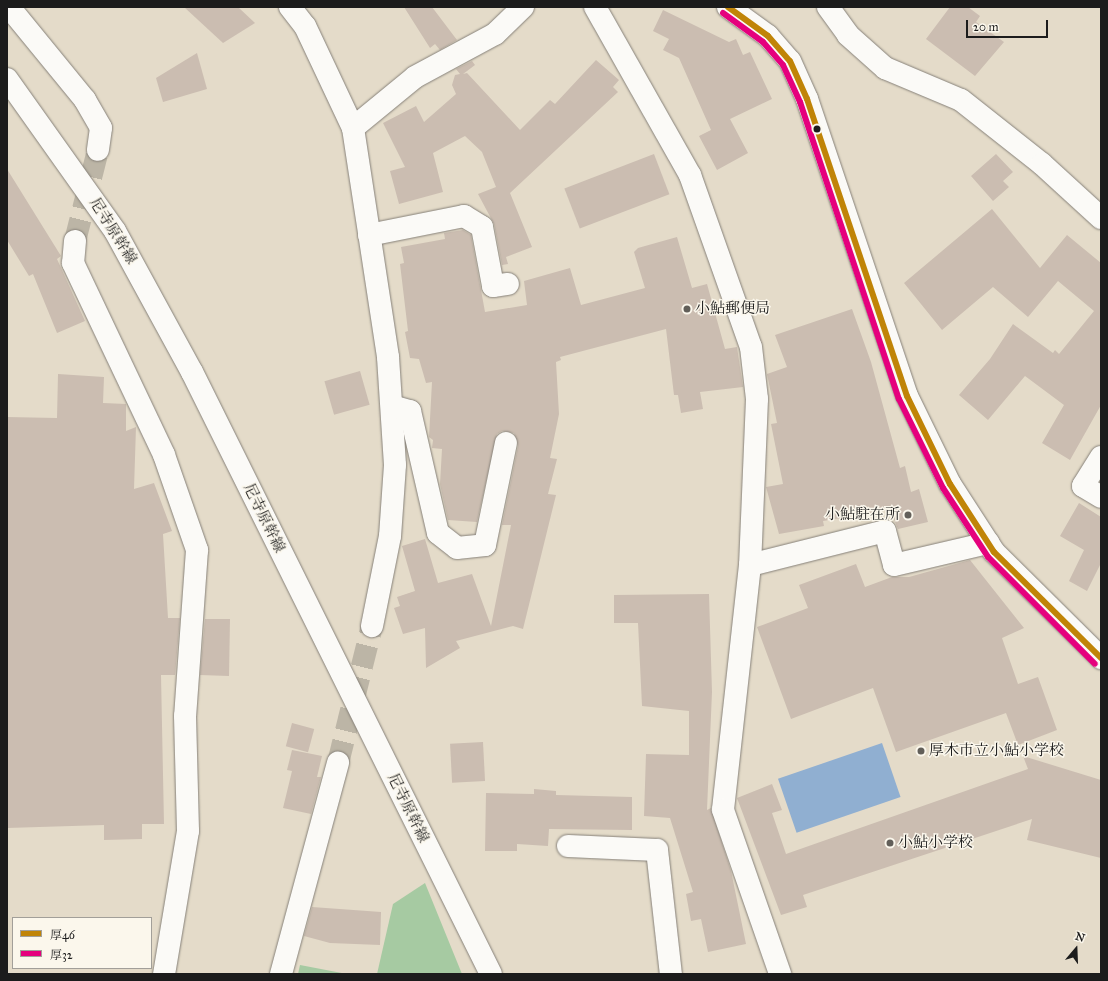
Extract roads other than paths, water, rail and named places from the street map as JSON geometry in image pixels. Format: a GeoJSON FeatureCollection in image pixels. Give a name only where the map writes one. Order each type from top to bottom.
{"type":"FeatureCollection","features":[{"type":"Feature","properties":{"kind":"street"},"geometry":{"type":"LineString","coordinates":[[9,7],[85,100],[101,128],[98,150]]}},
{"type":"Feature","properties":{"kind":"street"},"geometry":{"type":"LineString","coordinates":[[290,7],[305,26],[353,128],[392,406],[395,465],[390,536],[372,626]]}},
{"type":"Feature","properties":{"kind":"street"},"geometry":{"type":"LineString","coordinates":[[353,128],[415,77],[495,34],[523,7]]}},
{"type":"Feature","properties":{"kind":"street"},"geometry":{"type":"LineString","coordinates":[[595,7],[690,175],[751,347],[757,399],[750,565],[723,810],[780,974]]}},
{"type":"Feature","properties":{"kind":"street"},"geometry":{"type":"LineString","coordinates":[[728,7],[768,36],[790,61],[907,396],[950,484],[988,543],[1101,658]]}},
{"type":"Feature","properties":{"kind":"street"},"geometry":{"type":"LineString","coordinates":[[828,7],[848,35],[885,68],[961,100],[1042,164],[1101,218]]}},
{"type":"Feature","properties":{"kind":"street","name":"尼寺原幹線"},"geometry":{"type":"LineString","coordinates":[[7,79],[115,231],[184,358],[491,974]]}},
{"type":"Feature","properties":{"kind":"street"},"geometry":{"type":"LineString","coordinates":[[369,235],[464,216],[482,227],[499,288]]}},
{"type":"Feature","properties":{"kind":"street"},"geometry":{"type":"LineString","coordinates":[[75,241],[73,263],[164,455],[197,550],[184,716],[188,831],[164,974]]}},
{"type":"Feature","properties":{"kind":"street"},"geometry":{"type":"LineString","coordinates":[[392,406],[410,411],[438,533],[457,548],[485,545],[492,463],[506,443]]}},
{"type":"Feature","properties":{"kind":"street"},"geometry":{"type":"LineString","coordinates":[[1085,487],[1101,457]]}},
{"type":"Feature","properties":{"kind":"street"},"geometry":{"type":"LineString","coordinates":[[750,565],[885,531],[894,565],[988,543]]}},
{"type":"Feature","properties":{"kind":"street"},"geometry":{"type":"LineString","coordinates":[[281,974],[338,763]]}},
{"type":"Feature","properties":{"kind":"street"},"geometry":{"type":"LineString","coordinates":[[568,846],[657,850],[671,974]]}},
{"type":"Feature","properties":{"kind":"water"},"geometry":{"type":"Polygon","coordinates":[[[882,743],[901,797],[797,833],[778,779],[882,743]]]}},
{"type":"Feature","properties":{"kind":"tunnel"},"geometry":{"type":"LineString","coordinates":[[75,241],[98,150]]}},
{"type":"Feature","properties":{"kind":"tunnel"},"geometry":{"type":"LineString","coordinates":[[338,763],[372,626]]}},
{"type":"Feature","properties":{"kind":"place","name":"小鮎郵便局"},"geometry":{"type":"Point","coordinates":[687,309]}},
{"type":"Feature","properties":{"kind":"place","name":"小鮎駐在所"},"geometry":{"type":"Point","coordinates":[908,515]}},
{"type":"Feature","properties":{"kind":"place","name":"厚木市立小鮎小学校"},"geometry":{"type":"Point","coordinates":[921,751]}},
{"type":"Feature","properties":{"kind":"place","name":"小鮎小学校"},"geometry":{"type":"Point","coordinates":[890,843]}}]}
